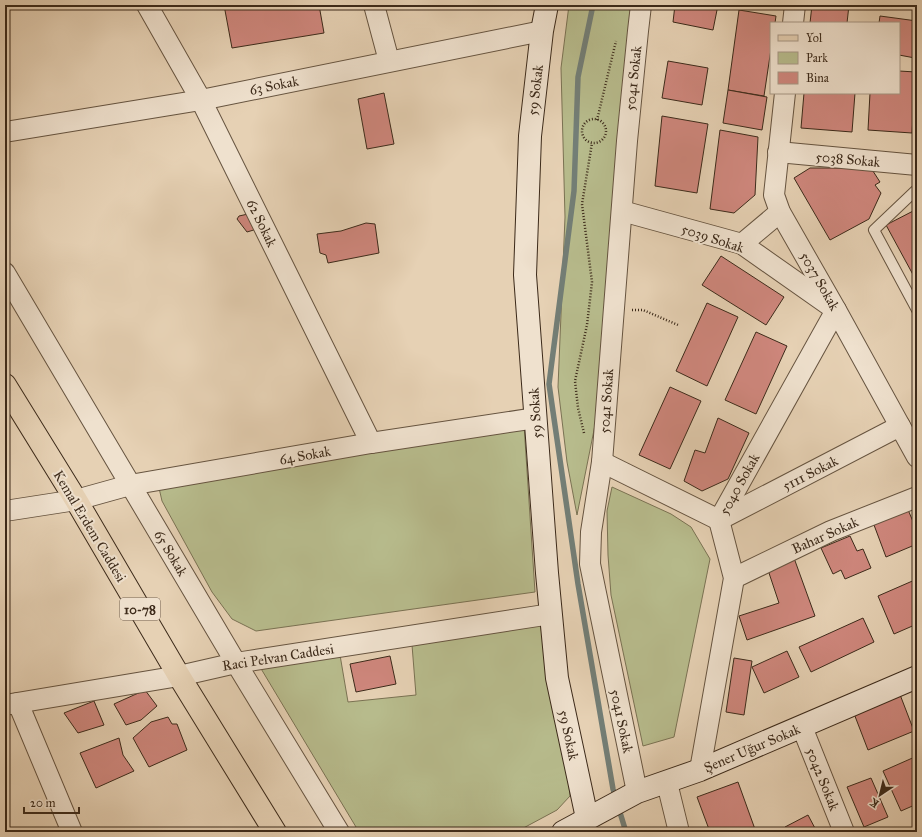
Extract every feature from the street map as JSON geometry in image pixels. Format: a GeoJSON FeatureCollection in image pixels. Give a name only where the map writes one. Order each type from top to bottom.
{"type":"FeatureCollection","features":[{"type":"Feature","properties":{"kind":"main road","name":"Kemal Erdem Caddesi"},"geometry":{"type":"LineString","coordinates":[[5,385],[76,500],[179,676],[276,832]]}},
{"type":"Feature","properties":{"kind":"street","name":"62 Sokak"},"geometry":{"type":"LineString","coordinates":[[147,5],[200,100],[371,443]]}},
{"type":"Feature","properties":{"kind":"street"},"geometry":{"type":"LineString","coordinates":[[374,5],[390,61]]}},
{"type":"Feature","properties":{"kind":"street","name":"59 Sokak"},"geometry":{"type":"LineString","coordinates":[[548,5],[542,31],[530,136],[525,275],[557,678],[587,818]]}},
{"type":"Feature","properties":{"kind":"street","name":"5041 Sokak"},"geometry":{"type":"LineString","coordinates":[[637,792],[590,564],[591,532],[602,462],[629,125],[642,5]]}},
{"type":"Feature","properties":{"kind":"street"},"geometry":{"type":"LineString","coordinates":[[793,22],[795,5]]}},
{"type":"Feature","properties":{"kind":"street","name":"63 Sokak"},"geometry":{"type":"LineString","coordinates":[[5,132],[200,100],[542,31]]}},
{"type":"Feature","properties":{"kind":"street","name":"5037 Sokak"},"geometry":{"type":"LineString","coordinates":[[785,94],[774,195],[780,212],[917,457]]}},
{"type":"Feature","properties":{"kind":"street","name":"5038 Sokak"},"geometry":{"type":"LineString","coordinates":[[778,152],[917,165]]}},
{"type":"Feature","properties":{"kind":"street","name":"5039 Sokak"},"geometry":{"type":"LineString","coordinates":[[622,211],[742,244],[836,310]]}},
{"type":"Feature","properties":{"kind":"street"},"geometry":{"type":"LineString","coordinates":[[742,244],[780,212]]}},
{"type":"Feature","properties":{"kind":"street","name":"65 Sokak"},"geometry":{"type":"LineString","coordinates":[[5,273],[236,663],[339,832]]}},
{"type":"Feature","properties":{"kind":"street","name":"5040 Sokak"},"geometry":{"type":"LineString","coordinates":[[700,770],[734,578],[719,520],[836,310]]}},
{"type":"Feature","properties":{"kind":"street","name":"64 Sokak"},"geometry":{"type":"LineString","coordinates":[[5,511],[76,500],[130,485],[371,443],[536,418]]}},
{"type":"Feature","properties":{"kind":"street","name":"5111 Sokak"},"geometry":{"type":"LineString","coordinates":[[719,520],[900,426]]}},
{"type":"Feature","properties":{"kind":"street"},"geometry":{"type":"LineString","coordinates":[[602,462],[719,520]]}},
{"type":"Feature","properties":{"kind":"street","name":"Bahar Sokak"},"geometry":{"type":"LineString","coordinates":[[734,578],[831,530],[917,497]]}},
{"type":"Feature","properties":{"kind":"street","name":"Raci Pelvan Caddesi"},"geometry":{"type":"LineString","coordinates":[[11,704],[179,676],[236,663],[551,614]]}},
{"type":"Feature","properties":{"kind":"street","name":"Şener Uğur Sokak"},"geometry":{"type":"LineString","coordinates":[[563,832],[637,792],[667,783],[700,770],[917,677]]}},
{"type":"Feature","properties":{"kind":"street"},"geometry":{"type":"LineString","coordinates":[[11,704],[72,832]]}},
{"type":"Feature","properties":{"kind":"street","name":"5042 Sokak"},"geometry":{"type":"LineString","coordinates":[[802,726],[844,832]]}},
{"type":"Feature","properties":{"kind":"street"},"geometry":{"type":"LineString","coordinates":[[667,783],[679,832]]}},
{"type":"Feature","properties":{"kind":"lane"},"geometry":{"type":"LineString","coordinates":[[915,191],[874,230],[917,310]]}},
{"type":"Feature","properties":{"kind":"path"},"geometry":{"type":"LineString","coordinates":[[597,120],[617,39]]}},
{"type":"Feature","properties":{"kind":"path"},"geometry":{"type":"LineString","coordinates":[[597,120],[605,126],[606,134],[601,141],[592,143],[586,141],[582,134],[583,126],[588,121],[597,120]]}},
{"type":"Feature","properties":{"kind":"path"},"geometry":{"type":"LineString","coordinates":[[592,143],[582,204],[592,282],[587,325],[576,381],[578,408],[584,434],[602,462]]}},
{"type":"Feature","properties":{"kind":"path"},"geometry":{"type":"LineString","coordinates":[[613,310],[643,310],[678,325]]}},
{"type":"Feature","properties":{"kind":"green space"},"geometry":{"type":"Polygon","coordinates":[[[569,5],[634,5],[597,415],[577,515],[567,462],[558,387],[565,217],[561,68],[569,5]]]}},
{"type":"Feature","properties":{"kind":"green space"},"geometry":{"type":"Polygon","coordinates":[[[524,425],[535,592],[256,631],[232,619],[212,592],[162,501],[159,488],[524,425]]]}},
{"type":"Feature","properties":{"kind":"green space"},"geometry":{"type":"Polygon","coordinates":[[[612,487],[671,514],[691,527],[710,559],[674,737],[643,746],[611,595],[607,511],[612,487]]]}},
{"type":"Feature","properties":{"kind":"green space"},"geometry":{"type":"Polygon","coordinates":[[[540,623],[567,768],[570,796],[557,810],[516,832],[359,832],[260,667],[340,655],[348,702],[416,695],[412,645],[540,623]]]}},
{"type":"Feature","properties":{"kind":"building"},"geometry":{"type":"Polygon","coordinates":[[[224,5],[319,5],[324,33],[232,48],[224,5]]]}},
{"type":"Feature","properties":{"kind":"building"},"geometry":{"type":"Polygon","coordinates":[[[675,5],[718,5],[713,30],[673,22],[675,5]]]}},
{"type":"Feature","properties":{"kind":"building"},"geometry":{"type":"Polygon","coordinates":[[[812,5],[849,5],[847,22],[810,22],[812,5]]]}},
{"type":"Feature","properties":{"kind":"building"},"geometry":{"type":"Polygon","coordinates":[[[739,10],[776,16],[775,22],[770,22],[770,56],[764,96],[728,90],[739,10]]]}},
{"type":"Feature","properties":{"kind":"building"},"geometry":{"type":"Polygon","coordinates":[[[880,16],[917,21],[917,44],[915,58],[900,55],[900,22],[879,22],[880,16]]]}},
{"type":"Feature","properties":{"kind":"building"},"geometry":{"type":"Polygon","coordinates":[[[668,61],[708,68],[702,105],[662,98],[668,61]]]}},
{"type":"Feature","properties":{"kind":"building"},"geometry":{"type":"Polygon","coordinates":[[[900,71],[916,72],[912,133],[868,130],[870,94],[900,94],[900,71]]]}},
{"type":"Feature","properties":{"kind":"building"},"geometry":{"type":"Polygon","coordinates":[[[728,90],[767,97],[762,130],[723,123],[728,90]]]}},
{"type":"Feature","properties":{"kind":"building"},"geometry":{"type":"Polygon","coordinates":[[[384,93],[394,144],[367,149],[358,99],[384,93]]]}},
{"type":"Feature","properties":{"kind":"building"},"geometry":{"type":"Polygon","coordinates":[[[804,94],[855,94],[852,132],[801,128],[804,94]]]}},
{"type":"Feature","properties":{"kind":"building"},"geometry":{"type":"Polygon","coordinates":[[[662,116],[708,124],[697,193],[655,186],[662,116]]]}},
{"type":"Feature","properties":{"kind":"building"},"geometry":{"type":"Polygon","coordinates":[[[720,130],[758,137],[755,195],[734,213],[710,209],[720,130]]]}},
{"type":"Feature","properties":{"kind":"building"},"geometry":{"type":"Polygon","coordinates":[[[810,168],[871,168],[880,182],[875,185],[881,193],[869,219],[830,240],[794,178],[810,168]]]}},
{"type":"Feature","properties":{"kind":"building"},"geometry":{"type":"Polygon","coordinates":[[[917,209],[917,282],[886,225],[917,209]]]}},
{"type":"Feature","properties":{"kind":"building"},"geometry":{"type":"Polygon","coordinates":[[[248,214],[257,229],[247,232],[237,219],[239,216],[248,214]]]}},
{"type":"Feature","properties":{"kind":"building"},"geometry":{"type":"Polygon","coordinates":[[[366,223],[375,224],[379,253],[328,263],[326,255],[320,253],[317,234],[341,231],[366,223]]]}},
{"type":"Feature","properties":{"kind":"building"},"geometry":{"type":"Polygon","coordinates":[[[721,256],[784,297],[766,325],[702,285],[721,256]]]}},
{"type":"Feature","properties":{"kind":"building"},"geometry":{"type":"Polygon","coordinates":[[[707,303],[738,317],[707,386],[676,371],[707,303]]]}},
{"type":"Feature","properties":{"kind":"building"},"geometry":{"type":"Polygon","coordinates":[[[756,332],[787,346],[756,414],[725,400],[756,332]]]}},
{"type":"Feature","properties":{"kind":"building"},"geometry":{"type":"Polygon","coordinates":[[[670,387],[701,401],[670,469],[639,455],[670,387]]]}},
{"type":"Feature","properties":{"kind":"building"},"geometry":{"type":"Polygon","coordinates":[[[718,418],[749,433],[728,479],[702,491],[684,481],[695,450],[705,453],[718,418]]]}},
{"type":"Feature","properties":{"kind":"building"},"geometry":{"type":"Polygon","coordinates":[[[906,505],[917,531],[917,544],[886,557],[874,525],[906,505]]]}},
{"type":"Feature","properties":{"kind":"building"},"geometry":{"type":"Polygon","coordinates":[[[850,536],[857,551],[863,549],[871,568],[845,579],[841,570],[833,574],[821,548],[850,536]]]}},
{"type":"Feature","properties":{"kind":"building"},"geometry":{"type":"Polygon","coordinates":[[[794,558],[815,616],[747,640],[739,616],[779,603],[767,567],[794,558]]]}},
{"type":"Feature","properties":{"kind":"building"},"geometry":{"type":"Polygon","coordinates":[[[917,579],[917,624],[894,634],[878,596],[917,579]]]}},
{"type":"Feature","properties":{"kind":"building"},"geometry":{"type":"Polygon","coordinates":[[[863,618],[874,642],[811,672],[799,647],[863,618]]]}},
{"type":"Feature","properties":{"kind":"building"},"geometry":{"type":"Polygon","coordinates":[[[787,651],[799,677],[764,693],[752,667],[787,651]]]}},
{"type":"Feature","properties":{"kind":"building"},"geometry":{"type":"Polygon","coordinates":[[[390,656],[396,684],[356,692],[350,664],[390,656]]]}},
{"type":"Feature","properties":{"kind":"building"},"geometry":{"type":"Polygon","coordinates":[[[734,658],[752,661],[744,715],[726,712],[734,658]]]}},
{"type":"Feature","properties":{"kind":"building"},"geometry":{"type":"Polygon","coordinates":[[[145,690],[157,706],[141,720],[126,725],[114,704],[145,690]]]}},
{"type":"Feature","properties":{"kind":"building"},"geometry":{"type":"Polygon","coordinates":[[[899,692],[914,731],[868,750],[853,711],[899,692]]]}},
{"type":"Feature","properties":{"kind":"building"},"geometry":{"type":"Polygon","coordinates":[[[94,701],[104,725],[78,733],[64,713],[94,701]]]}},
{"type":"Feature","properties":{"kind":"building"},"geometry":{"type":"Polygon","coordinates":[[[168,717],[172,724],[177,724],[187,750],[149,767],[133,738],[151,722],[168,717]]]}},
{"type":"Feature","properties":{"kind":"building"},"geometry":{"type":"Polygon","coordinates":[[[119,738],[123,755],[134,771],[96,788],[80,753],[119,738]]]}},
{"type":"Feature","properties":{"kind":"building"},"geometry":{"type":"Polygon","coordinates":[[[917,756],[917,804],[901,811],[883,771],[917,756]]]}},
{"type":"Feature","properties":{"kind":"building"},"geometry":{"type":"Polygon","coordinates":[[[871,778],[888,817],[864,827],[847,787],[871,778]]]}},
{"type":"Feature","properties":{"kind":"building"},"geometry":{"type":"Polygon","coordinates":[[[738,782],[756,832],[710,832],[697,797],[738,782]]]}},
{"type":"Feature","properties":{"kind":"building"},"geometry":{"type":"Polygon","coordinates":[[[808,815],[817,832],[787,832],[785,827],[808,815]]]}},
{"type":"Feature","properties":{"kind":"waterway"},"geometry":{"type":"LineString","coordinates":[[593,5],[578,77],[574,191],[549,384],[578,584],[613,789],[616,798]]}},
{"type":"Feature","properties":{"kind":"waterway"},"geometry":{"type":"LineString","coordinates":[[618,806],[626,832]]}}]}
